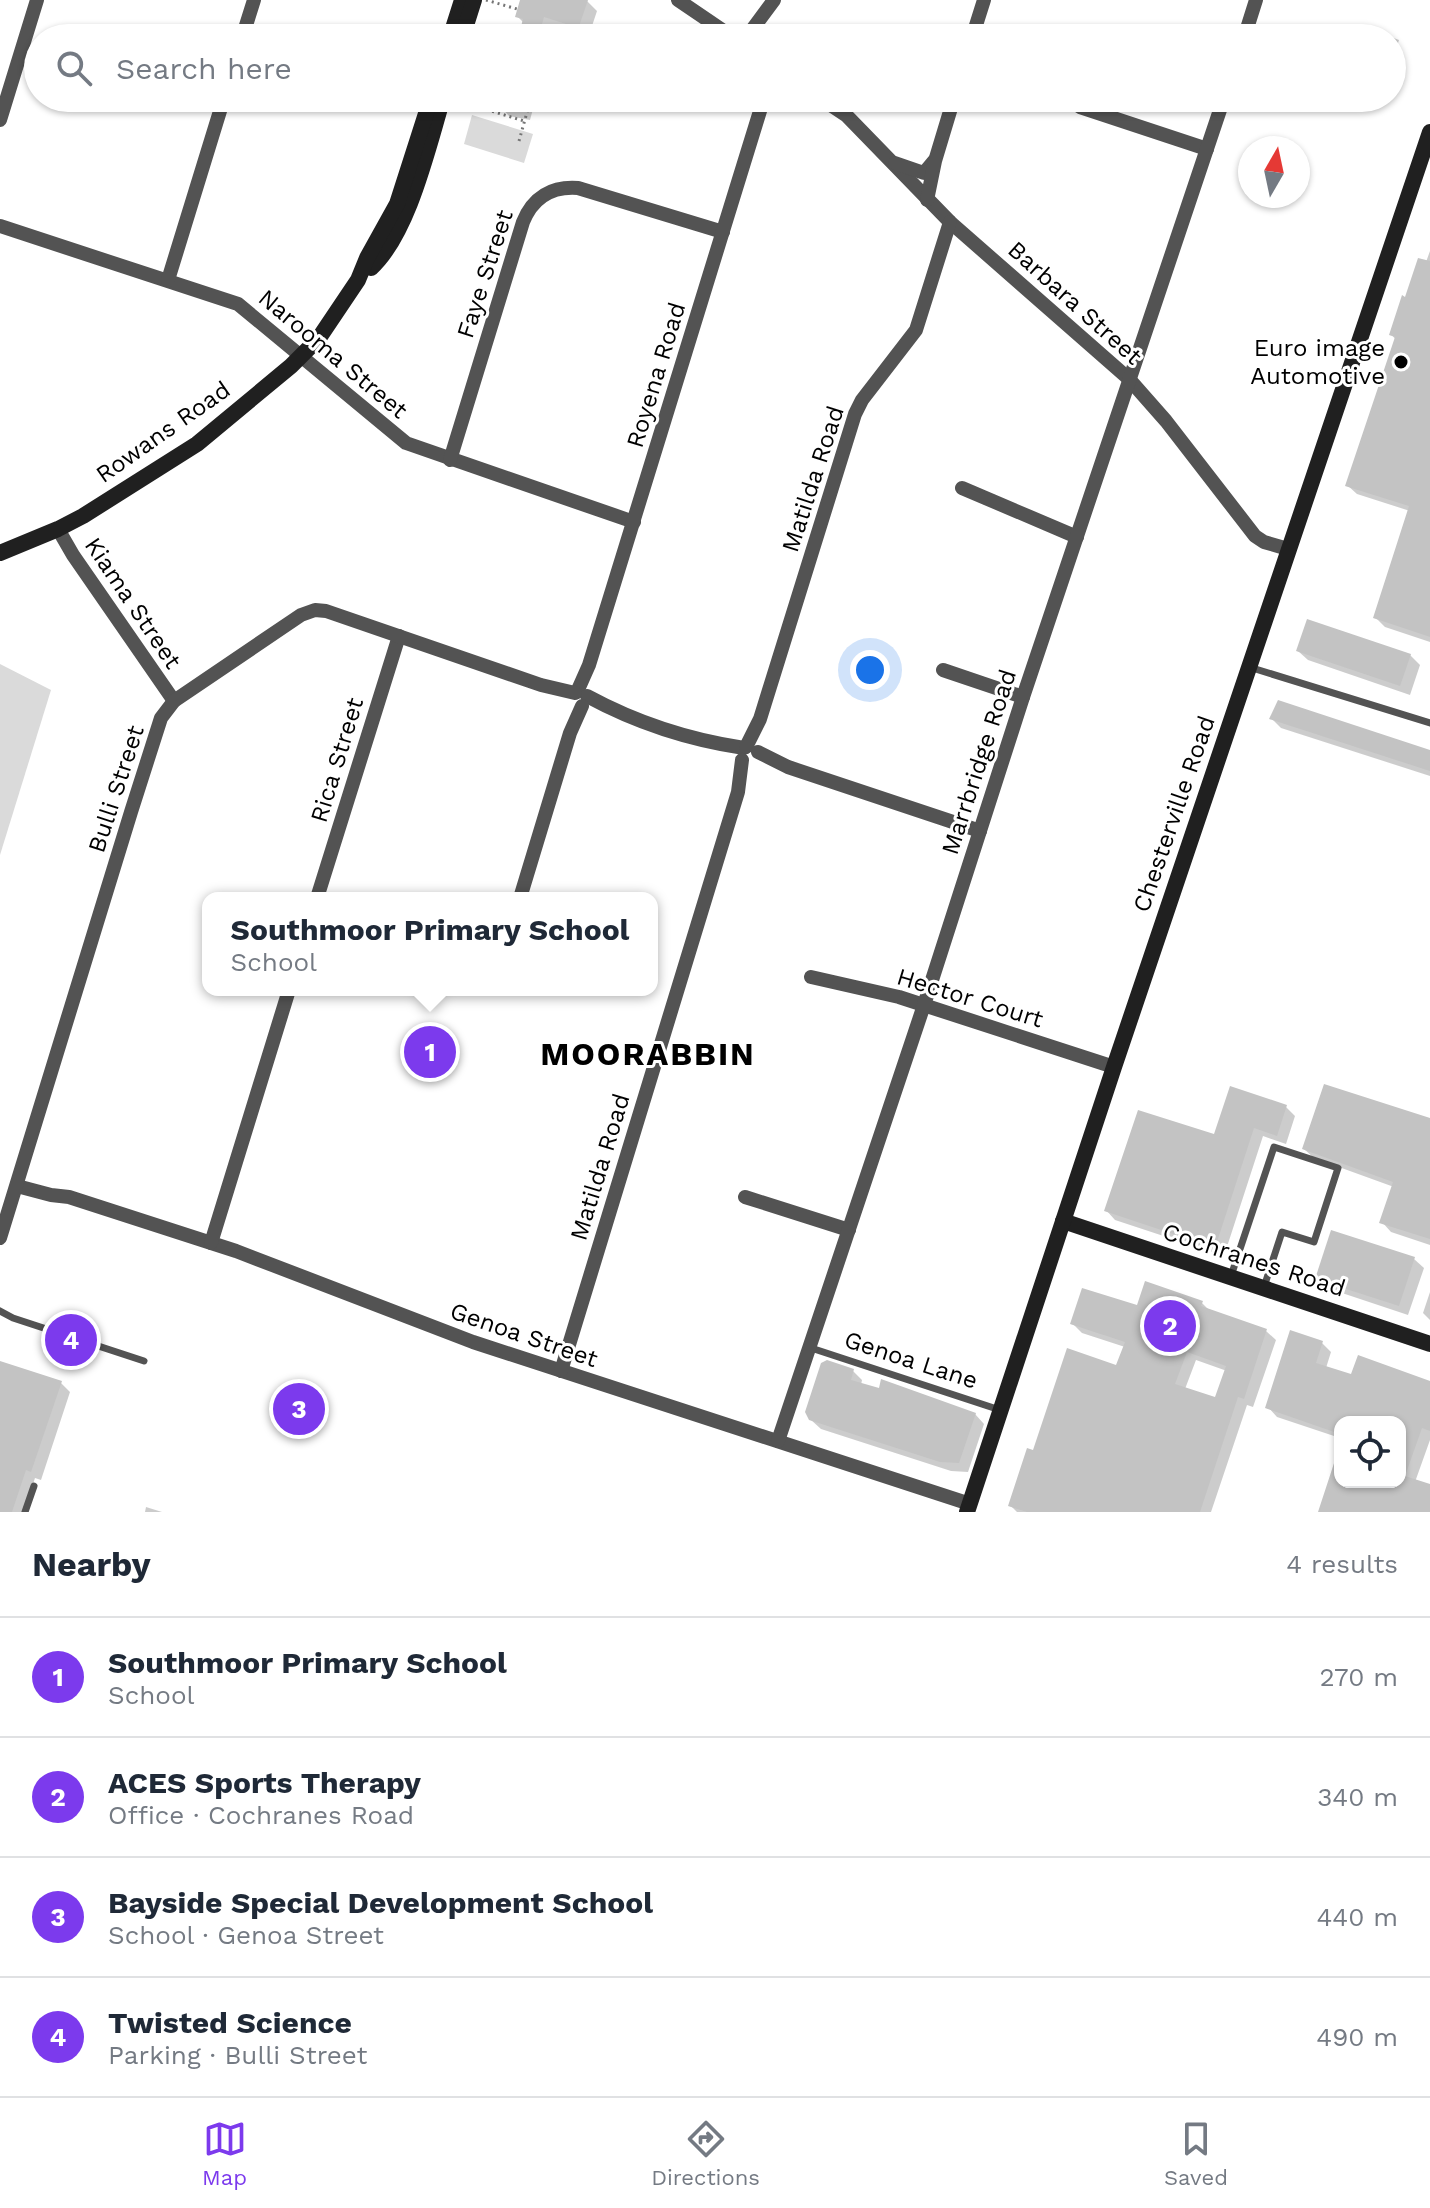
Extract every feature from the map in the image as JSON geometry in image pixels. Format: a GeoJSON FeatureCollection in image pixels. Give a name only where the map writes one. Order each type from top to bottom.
{"type":"FeatureCollection","features":[{"type":"Feature","properties":{"kind":"main road"},"geometry":{"type":"LineString","coordinates":[[454,24],[462,0]]}},
{"type":"Feature","properties":{"kind":"main road"},"geometry":{"type":"LineString","coordinates":[[466,24],[474,0]]}},
{"type":"Feature","properties":{"kind":"main road","name":"Rowans Road"},"geometry":{"type":"LineString","coordinates":[[0,553],[83,516],[197,444],[302,355],[325,330],[358,280],[402,193],[427,112]]}},
{"type":"Feature","properties":{"kind":"main road","name":"Rowans Road"},"geometry":{"type":"LineString","coordinates":[[358,280],[376,263],[407,210],[439,112]]}},
{"type":"Feature","properties":{"kind":"main road","name":"Chesterville Road"},"geometry":{"type":"LineString","coordinates":[[968,1508],[1430,132]]}},
{"type":"Feature","properties":{"kind":"main road","name":"Cochranes Road"},"geometry":{"type":"LineString","coordinates":[[1063,1221],[1430,1344]]}},
{"type":"Feature","properties":{"kind":"street"},"geometry":{"type":"LineString","coordinates":[[30,24],[37,0]]}},
{"type":"Feature","properties":{"kind":"street"},"geometry":{"type":"LineString","coordinates":[[246,24],[254,0]]}},
{"type":"Feature","properties":{"kind":"street"},"geometry":{"type":"LineString","coordinates":[[678,0],[713,24]]}},
{"type":"Feature","properties":{"kind":"street"},"geometry":{"type":"LineString","coordinates":[[756,24],[774,0]]}},
{"type":"Feature","properties":{"kind":"street"},"geometry":{"type":"LineString","coordinates":[[976,24],[984,0]]}},
{"type":"Feature","properties":{"kind":"street"},"geometry":{"type":"LineString","coordinates":[[1248,24],[1256,0]]}},
{"type":"Feature","properties":{"kind":"street"},"geometry":{"type":"LineString","coordinates":[[0,120],[24,42]]}},
{"type":"Feature","properties":{"kind":"street"},"geometry":{"type":"LineString","coordinates":[[168,280],[220,112]]}},
{"type":"Feature","properties":{"kind":"street","name":"Royena Road"},"geometry":{"type":"LineString","coordinates":[[522,892],[760,112]]}},
{"type":"Feature","properties":{"kind":"street","name":"Barbara Street"},"geometry":{"type":"LineString","coordinates":[[841,112],[950,222],[1129,379],[1175,431],[1255,536],[1288,549]]}},
{"type":"Feature","properties":{"kind":"street"},"geometry":{"type":"LineString","coordinates":[[927,200],[950,112]]}},
{"type":"Feature","properties":{"kind":"street"},"geometry":{"type":"LineString","coordinates":[[1095,112],[1207,149]]}},
{"type":"Feature","properties":{"kind":"street","name":"Marrbridge Road"},"geometry":{"type":"LineString","coordinates":[[778,1441],[1219,112]]}},
{"type":"Feature","properties":{"kind":"street"},"geometry":{"type":"LineString","coordinates":[[891,162],[924,173],[935,161]]}},
{"type":"Feature","properties":{"kind":"street","name":"Faye Street"},"geometry":{"type":"LineString","coordinates":[[450,460],[523,222],[537,200],[553,190],[578,188],[723,232]]}},
{"type":"Feature","properties":{"kind":"street","name":"Matilda Road"},"geometry":{"type":"LineString","coordinates":[[561,1371],[855,414],[862,400],[916,330],[950,222]]}},
{"type":"Feature","properties":{"kind":"street","name":"Narooma Street"},"geometry":{"type":"LineString","coordinates":[[0,226],[238,304],[406,443],[634,522]]}},
{"type":"Feature","properties":{"kind":"street"},"geometry":{"type":"LineString","coordinates":[[962,488],[1077,537]]}},
{"type":"Feature","properties":{"kind":"street","name":"Kiama Street"},"geometry":{"type":"LineString","coordinates":[[58,529],[81,568],[174,701]]}},
{"type":"Feature","properties":{"kind":"street","name":"Bulli Street"},"geometry":{"type":"LineString","coordinates":[[0,1238],[161,718],[174,701],[309,612],[326,611],[615,711],[980,831]]}},
{"type":"Feature","properties":{"kind":"street","name":"Rica Street"},"geometry":{"type":"LineString","coordinates":[[319,892],[399,636]]}},
{"type":"Feature","properties":{"kind":"street"},"geometry":{"type":"LineString","coordinates":[[943,670],[1023,697]]}},
{"type":"Feature","properties":{"kind":"street","name":"Hector Court"},"geometry":{"type":"LineString","coordinates":[[811,977],[924,1005],[1114,1067]]}},
{"type":"Feature","properties":{"kind":"street"},"geometry":{"type":"LineString","coordinates":[[211,1243],[287,996]]}},
{"type":"Feature","properties":{"kind":"street","name":"Genoa Street"},"geometry":{"type":"LineString","coordinates":[[18,1181],[53,1188],[69,1197],[211,1243],[473,1342],[778,1441],[968,1508]]}},
{"type":"Feature","properties":{"kind":"street"},"geometry":{"type":"LineString","coordinates":[[745,1197],[849,1230]]}},
{"type":"Feature","properties":{"kind":"lane"},"geometry":{"type":"LineString","coordinates":[[1249,667],[1430,723]]}},
{"type":"Feature","properties":{"kind":"lane"},"geometry":{"type":"LineString","coordinates":[[1231,1278],[1274,1147],[1338,1168],[1314,1242],[1282,1232],[1263,1288]]}},
{"type":"Feature","properties":{"kind":"lane"},"geometry":{"type":"LineString","coordinates":[[0,1311],[144,1361]]}},
{"type":"Feature","properties":{"kind":"lane","name":"Genoa Lane"},"geometry":{"type":"LineString","coordinates":[[808,1347],[1000,1410]]}},
{"type":"Feature","properties":{"kind":"lane"},"geometry":{"type":"LineString","coordinates":[[25,1512],[34,1486]]}},
{"type":"Feature","properties":{"kind":"path"},"geometry":{"type":"LineString","coordinates":[[486,0],[517,9]]}},
{"type":"Feature","properties":{"kind":"path"},"geometry":{"type":"LineString","coordinates":[[495,112],[524,121]]}},
{"type":"Feature","properties":{"kind":"path"},"geometry":{"type":"LineString","coordinates":[[519,141],[527,112]]}},
{"type":"Feature","properties":{"kind":"shaded area"},"geometry":{"type":"Polygon","coordinates":[[[472,115],[533,134],[524,163],[464,144],[472,115]]]}},
{"type":"Feature","properties":{"kind":"shaded area"},"geometry":{"type":"Polygon","coordinates":[[[0,664],[51,690],[0,855],[0,664]]]}},
{"type":"Feature","properties":{"kind":"building"},"geometry":{"type":"Polygon","coordinates":[[[520,0],[588,0],[580,24],[566,24],[544,17],[542,24],[522,24],[523,19],[515,17],[520,0]]]}},
{"type":"Feature","properties":{"kind":"building"},"geometry":{"type":"Polygon","coordinates":[[[1418,258],[1430,261],[1430,637],[1373,618],[1409,506],[1345,486],[1395,337],[1389,335],[1418,258]]]}},
{"type":"Feature","properties":{"kind":"building"},"geometry":{"type":"Polygon","coordinates":[[[1307,619],[1411,654],[1400,686],[1296,651],[1307,619]]]}},
{"type":"Feature","properties":{"kind":"building"},"geometry":{"type":"Polygon","coordinates":[[[1278,700],[1430,750],[1430,771],[1269,719],[1278,700]]]}},
{"type":"Feature","properties":{"kind":"building"},"geometry":{"type":"Polygon","coordinates":[[[1324,1084],[1430,1118],[1430,1239],[1379,1223],[1393,1182],[1302,1149],[1324,1084]]]}},
{"type":"Feature","properties":{"kind":"building"},"geometry":{"type":"Polygon","coordinates":[[[1230,1086],[1287,1105],[1277,1136],[1254,1128],[1215,1248],[1104,1211],[1138,1110],[1214,1134],[1230,1086]]]}},
{"type":"Feature","properties":{"kind":"building"},"geometry":{"type":"Polygon","coordinates":[[[1331,1230],[1415,1257],[1399,1306],[1315,1279],[1331,1230]]]}},
{"type":"Feature","properties":{"kind":"building"},"geometry":{"type":"Polygon","coordinates":[[[1145,1281],[1203,1301],[1201,1306],[1267,1329],[1244,1399],[1238,1397],[1200,1512],[1027,1512],[1008,1506],[1027,1448],[1033,1450],[1067,1348],[1116,1365],[1125,1342],[1070,1324],[1082,1288],[1137,1305],[1145,1281]],[[1187,1352],[1175,1384],[1215,1397],[1226,1366],[1187,1352]]]}},
{"type":"Feature","properties":{"kind":"building"},"geometry":{"type":"Polygon","coordinates":[[[1290,1330],[1323,1341],[1316,1363],[1351,1374],[1358,1355],[1430,1381],[1430,1431],[1422,1428],[1406,1473],[1406,1416],[1334,1416],[1334,1432],[1265,1408],[1290,1330]]]}},
{"type":"Feature","properties":{"kind":"building"},"geometry":{"type":"Polygon","coordinates":[[[827,1360],[854,1369],[851,1380],[879,1388],[881,1379],[976,1413],[959,1463],[940,1462],[809,1420],[805,1412],[821,1363],[827,1360]]]}},
{"type":"Feature","properties":{"kind":"building"},"geometry":{"type":"Polygon","coordinates":[[[0,1361],[62,1381],[31,1472],[26,1470],[12,1512],[0,1512],[0,1361]]]}},
{"type":"Feature","properties":{"kind":"building"},"geometry":{"type":"Polygon","coordinates":[[[1334,1463],[1334,1488],[1406,1488],[1406,1476],[1430,1484],[1430,1512],[1318,1512],[1334,1463]]]}},
{"type":"Feature","properties":{"kind":"place","name":"Euro image Automotive"},"geometry":{"type":"Point","coordinates":[1401,362]}},
{"type":"Feature","properties":{"kind":"place","name":"Southmoor Primary School"},"geometry":{"type":"Point","coordinates":[430,1052]}},
{"type":"Feature","properties":{"kind":"place","name":"ACES Sports Therapy"},"geometry":{"type":"Point","coordinates":[1170,1326]}},
{"type":"Feature","properties":{"kind":"place","name":"Twisted Science"},"geometry":{"type":"Point","coordinates":[71,1340]}},
{"type":"Feature","properties":{"kind":"place","name":"Bayside Special Development School"},"geometry":{"type":"Point","coordinates":[299,1409]}},
{"type":"Feature","properties":{"kind":"district","name":"MOORABBIN"},"geometry":{"type":"Point","coordinates":[648,1054]}}]}
